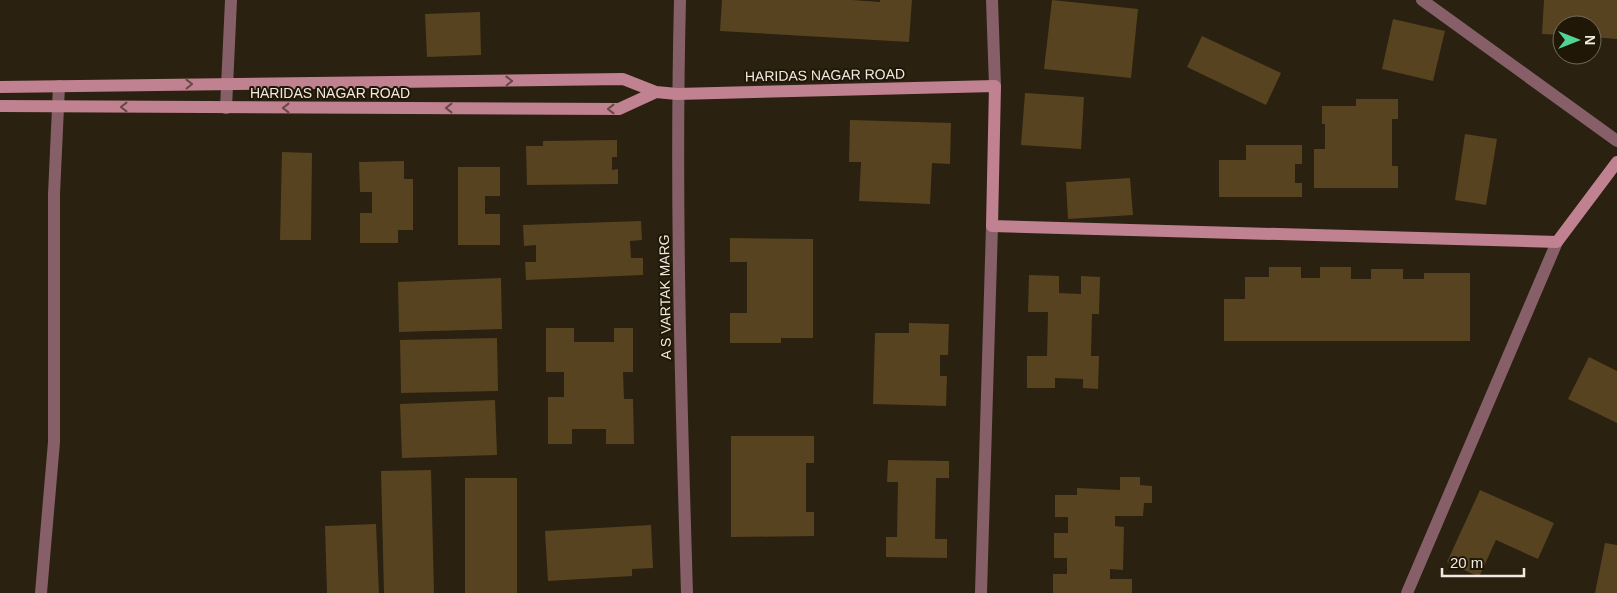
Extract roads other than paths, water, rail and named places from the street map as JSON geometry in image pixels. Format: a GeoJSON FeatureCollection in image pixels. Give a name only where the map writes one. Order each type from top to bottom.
{"type":"FeatureCollection","features":[{"type":"Feature","properties":{"kind":"street"},"geometry":{"type":"LineString","coordinates":[[226,108],[231,0]]}},
{"type":"Feature","properties":{"kind":"street","name":"A S VARTAK MARG"},"geometry":{"type":"LineString","coordinates":[[680,0],[677,94],[682,436],[687,593]]}},
{"type":"Feature","properties":{"kind":"street"},"geometry":{"type":"LineString","coordinates":[[981,593],[995,86],[992,0]]}},
{"type":"Feature","properties":{"kind":"street"},"geometry":{"type":"LineString","coordinates":[[1422,0],[1617,141]]}},
{"type":"Feature","properties":{"kind":"street","name":"HARIDAS NAGAR ROAD"},"geometry":{"type":"LineString","coordinates":[[0,87],[624,79],[656,92],[677,94],[995,86]]}},
{"type":"Feature","properties":{"kind":"street"},"geometry":{"type":"LineString","coordinates":[[41,593],[54,442],[54,194],[59,86]]}},
{"type":"Feature","properties":{"kind":"street","name":"HARIDAS NAGAR ROAD"},"geometry":{"type":"LineString","coordinates":[[0,106],[619,109],[656,92]]}},
{"type":"Feature","properties":{"kind":"street"},"geometry":{"type":"LineString","coordinates":[[1407,593],[1557,242],[1617,162]]}},
{"type":"Feature","properties":{"kind":"street"},"geometry":{"type":"LineString","coordinates":[[992,226],[1557,242]]}}]}
